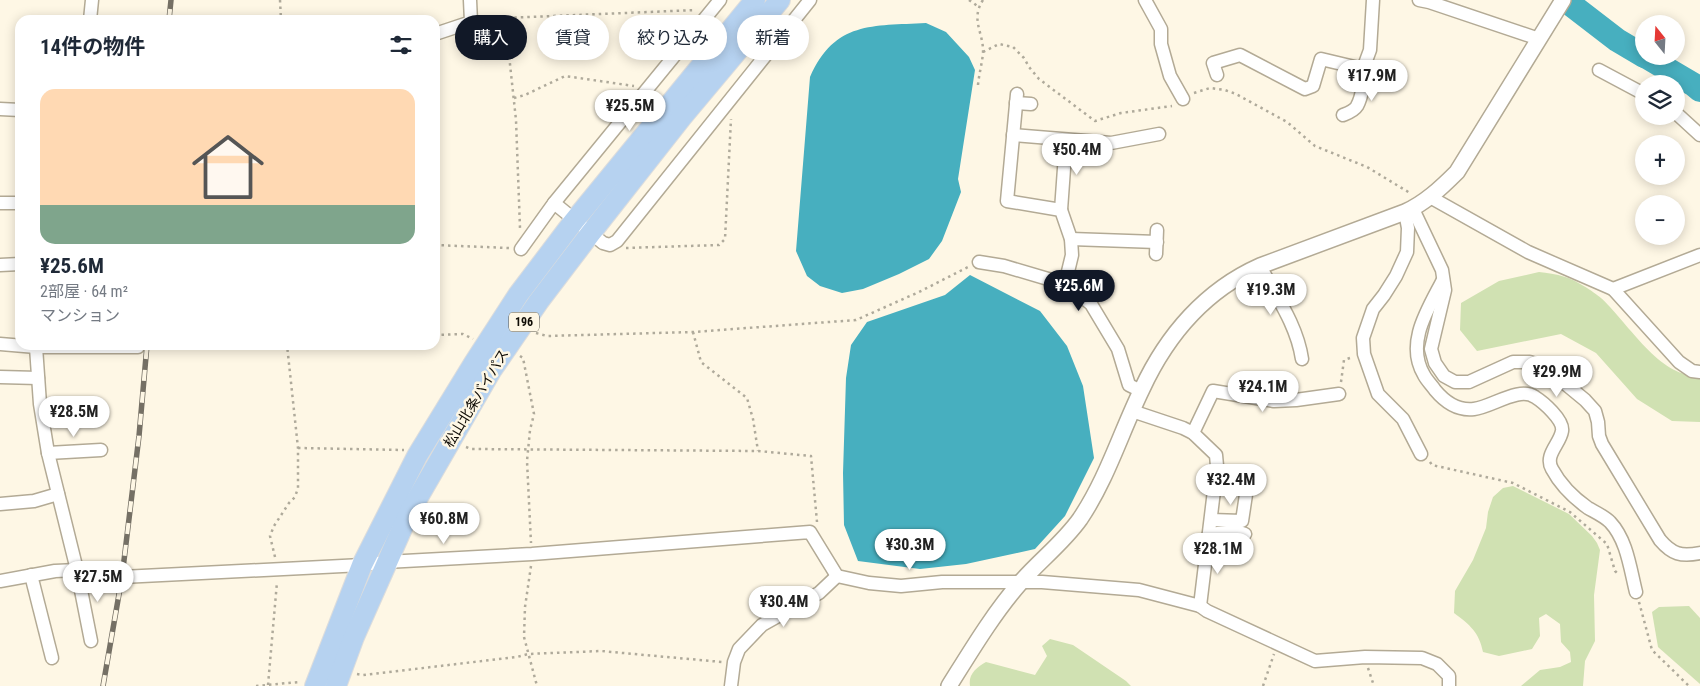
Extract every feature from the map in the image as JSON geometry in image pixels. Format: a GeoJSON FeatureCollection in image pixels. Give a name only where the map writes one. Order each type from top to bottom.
{"type":"FeatureCollection","features":[{"type":"Feature","properties":{"kind":"highway","name":"松山北条バイパス"},"geometry":{"type":"LineString","coordinates":[[309,685],[362,565],[418,456],[486,344],[518,295],[574,221],[755,0]]}},
{"type":"Feature","properties":{"kind":"highway","name":"松山北条バイパス"},"geometry":{"type":"LineString","coordinates":[[339,678],[354,637],[408,513],[508,346],[590,234],[682,117],[780,0]]}},
{"type":"Feature","properties":{"kind":"street"},"geometry":{"type":"LineString","coordinates":[[90,15],[92,0]]}},
{"type":"Feature","properties":{"kind":"street"},"geometry":{"type":"LineString","coordinates":[[470,0],[471,15]]}},
{"type":"Feature","properties":{"kind":"street"},"geometry":{"type":"LineString","coordinates":[[521,249],[554,202],[720,0]]}},
{"type":"Feature","properties":{"kind":"street"},"geometry":{"type":"LineString","coordinates":[[554,202],[574,221],[603,243],[610,245],[617,241],[810,0]]}},
{"type":"Feature","properties":{"kind":"street"},"geometry":{"type":"LineString","coordinates":[[1145,0],[1161,30],[1161,44],[1170,76],[1183,99]]}},
{"type":"Feature","properties":{"kind":"street"},"geometry":{"type":"LineString","coordinates":[[1343,115],[1352,111],[1357,106],[1364,77],[1363,69],[1370,50],[1373,0]]}},
{"type":"Feature","properties":{"kind":"street"},"geometry":{"type":"LineString","coordinates":[[1419,0],[1474,16],[1539,39]]}},
{"type":"Feature","properties":{"kind":"street"},"geometry":{"type":"LineString","coordinates":[[949,686],[980,636],[1020,583],[1079,521],[1104,477],[1141,390],[1158,356],[1174,333],[1194,311],[1241,274],[1416,206],[1457,172],[1563,0]]}},
{"type":"Feature","properties":{"kind":"street"},"geometry":{"type":"LineString","coordinates":[[440,32],[455,27]]}},
{"type":"Feature","properties":{"kind":"street"},"geometry":{"type":"LineString","coordinates":[[1217,75],[1213,63],[1240,55],[1305,89],[1313,86],[1321,59],[1363,69]]}},
{"type":"Feature","properties":{"kind":"street"},"geometry":{"type":"LineString","coordinates":[[1598,70],[1635,89]]}},
{"type":"Feature","properties":{"kind":"street"},"geometry":{"type":"LineString","coordinates":[[1031,104],[1017,99],[1007,201],[1062,210]]}},
{"type":"Feature","properties":{"kind":"street"},"geometry":{"type":"LineString","coordinates":[[0,109],[15,110]]}},
{"type":"Feature","properties":{"kind":"street"},"geometry":{"type":"LineString","coordinates":[[1685,121],[1700,135]]}},
{"type":"Feature","properties":{"kind":"street"},"geometry":{"type":"LineString","coordinates":[[1013,135],[1111,143],[1153,139]]}},
{"type":"Feature","properties":{"kind":"street"},"geometry":{"type":"LineString","coordinates":[[1065,284],[1072,255],[1071,239],[1062,210],[1066,140]]}},
{"type":"Feature","properties":{"kind":"street"},"geometry":{"type":"LineString","coordinates":[[0,203],[15,203]]}},
{"type":"Feature","properties":{"kind":"street"},"geometry":{"type":"LineString","coordinates":[[1416,206],[1442,270],[1445,290],[1431,349],[1435,363],[1444,376],[1455,382],[1469,382],[1513,362],[1530,362],[1545,366],[1595,411],[1602,444],[1660,540],[1670,551],[1688,555],[1700,553]]}},
{"type":"Feature","properties":{"kind":"street"},"geometry":{"type":"LineString","coordinates":[[1416,206],[1613,289],[1679,362],[1692,371],[1700,372]]}},
{"type":"Feature","properties":{"kind":"street"},"geometry":{"type":"LineString","coordinates":[[1416,206],[1408,228],[1407,252],[1396,276],[1373,309],[1364,338],[1364,354],[1378,394],[1403,419],[1421,454]]}},
{"type":"Feature","properties":{"kind":"street"},"geometry":{"type":"LineString","coordinates":[[1071,239],[1157,242]]}},
{"type":"Feature","properties":{"kind":"street"},"geometry":{"type":"LineString","coordinates":[[1613,289],[1700,255]]}},
{"type":"Feature","properties":{"kind":"street"},"geometry":{"type":"LineString","coordinates":[[979,262],[1004,266],[1065,284],[1091,304],[1118,349],[1129,385],[1141,390]]}},
{"type":"Feature","properties":{"kind":"street"},"geometry":{"type":"LineString","coordinates":[[0,265],[15,264]]}},
{"type":"Feature","properties":{"kind":"street"},"geometry":{"type":"LineString","coordinates":[[1260,266],[1295,330],[1302,359]]}},
{"type":"Feature","properties":{"kind":"street"},"geometry":{"type":"LineString","coordinates":[[1443,279],[1420,325],[1416,346],[1418,362],[1424,375],[1442,399],[1455,407],[1473,410],[1519,393],[1528,393],[1558,417],[1562,431],[1550,458],[1551,468],[1574,498],[1609,521],[1620,534],[1626,550],[1636,592]]}},
{"type":"Feature","properties":{"kind":"street"},"geometry":{"type":"LineString","coordinates":[[0,344],[15,345]]}},
{"type":"Feature","properties":{"kind":"street"},"geometry":{"type":"LineString","coordinates":[[36,350],[40,404],[48,453],[77,570],[91,641]]}},
{"type":"Feature","properties":{"kind":"street"},"geometry":{"type":"LineString","coordinates":[[0,378],[38,378]]}},
{"type":"Feature","properties":{"kind":"street"},"geometry":{"type":"LineString","coordinates":[[1192,433],[1212,391],[1274,401],[1339,394]]}},
{"type":"Feature","properties":{"kind":"street"},"geometry":{"type":"LineString","coordinates":[[1132,411],[1192,433],[1216,455],[1217,466],[1200,606]]}},
{"type":"Feature","properties":{"kind":"street"},"geometry":{"type":"LineString","coordinates":[[48,453],[101,450]]}},
{"type":"Feature","properties":{"kind":"street"},"geometry":{"type":"LineString","coordinates":[[1211,520],[1242,521],[1248,488]]}},
{"type":"Feature","properties":{"kind":"street"},"geometry":{"type":"LineString","coordinates":[[0,504],[34,501],[58,494]]}},
{"type":"Feature","properties":{"kind":"street"},"geometry":{"type":"LineString","coordinates":[[1209,534],[1236,531],[1245,534]]}},
{"type":"Feature","properties":{"kind":"street"},"geometry":{"type":"LineString","coordinates":[[0,581],[56,571],[77,570],[122,576],[362,565],[532,554],[810,532],[837,576],[869,583],[900,586],[942,582],[1042,582],[1139,590],[1200,606],[1207,611],[1315,660],[1422,658],[1437,664],[1449,676],[1449,686]]}},
{"type":"Feature","properties":{"kind":"street"},"geometry":{"type":"LineString","coordinates":[[31,575],[52,658]]}},
{"type":"Feature","properties":{"kind":"street"},"geometry":{"type":"LineString","coordinates":[[731,686],[734,662],[740,650],[762,625],[819,594],[837,576]]}},
{"type":"Feature","properties":{"kind":"path"},"geometry":{"type":"LineString","coordinates":[[280,0],[281,15]]}},
{"type":"Feature","properties":{"kind":"path"},"geometry":{"type":"LineString","coordinates":[[969,0],[979,7]]}},
{"type":"Feature","properties":{"kind":"path"},"geometry":{"type":"LineString","coordinates":[[978,85],[983,52],[977,22],[979,7],[983,0]]}},
{"type":"Feature","properties":{"kind":"path"},"geometry":{"type":"LineString","coordinates":[[527,17],[711,10]]}},
{"type":"Feature","properties":{"kind":"path"},"geometry":{"type":"LineString","coordinates":[[983,52],[999,44],[1013,47],[1024,58],[1039,79],[1096,121],[1120,113],[1174,106],[1183,99],[1210,88],[1225,90],[1287,122],[1315,146],[1367,167],[1413,196],[1416,206]]}},
{"type":"Feature","properties":{"kind":"path"},"geometry":{"type":"LineString","coordinates":[[440,245],[521,249],[514,98],[510,60]]}},
{"type":"Feature","properties":{"kind":"path"},"geometry":{"type":"LineString","coordinates":[[514,98],[525,95],[566,76],[647,88]]}},
{"type":"Feature","properties":{"kind":"path"},"geometry":{"type":"LineString","coordinates":[[610,245],[620,248],[719,245],[724,242],[732,99]]}},
{"type":"Feature","properties":{"kind":"path"},"geometry":{"type":"LineString","coordinates":[[523,323],[535,333],[547,336],[693,332],[856,320],[920,292],[979,262]]}},
{"type":"Feature","properties":{"kind":"path"},"geometry":{"type":"LineString","coordinates":[[693,332],[701,362],[747,398],[753,418],[758,451]]}},
{"type":"Feature","properties":{"kind":"path"},"geometry":{"type":"LineString","coordinates":[[440,335],[463,334],[486,344]]}},
{"type":"Feature","properties":{"kind":"path"},"geometry":{"type":"LineString","coordinates":[[508,346],[523,358],[534,414],[528,450],[532,554],[525,607],[524,637],[537,686]]}},
{"type":"Feature","properties":{"kind":"path"},"geometry":{"type":"LineString","coordinates":[[268,685],[277,593],[277,569],[270,536],[274,526],[295,497],[298,488],[298,448],[288,350]]}},
{"type":"Feature","properties":{"kind":"path"},"geometry":{"type":"LineString","coordinates":[[1339,394],[1344,360],[1364,354]]}},
{"type":"Feature","properties":{"kind":"path"},"geometry":{"type":"LineString","coordinates":[[451,439],[471,449],[758,451],[811,456],[817,527],[810,532]]}},
{"type":"Feature","properties":{"kind":"path"},"geometry":{"type":"LineString","coordinates":[[298,448],[401,449],[418,456]]}},
{"type":"Feature","properties":{"kind":"path"},"geometry":{"type":"LineString","coordinates":[[1421,454],[1432,465],[1513,483],[1570,512],[1607,544],[1616,571],[1636,592],[1652,650],[1689,686]]}},
{"type":"Feature","properties":{"kind":"path"},"geometry":{"type":"LineString","coordinates":[[1263,686],[1278,644]]}},
{"type":"Feature","properties":{"kind":"path"},"geometry":{"type":"LineString","coordinates":[[339,678],[517,657],[528,654],[601,651],[734,662]]}},
{"type":"Feature","properties":{"kind":"path"},"geometry":{"type":"LineString","coordinates":[[1365,658],[1374,686]]}},
{"type":"Feature","properties":{"kind":"path"},"geometry":{"type":"LineString","coordinates":[[256,686],[297,681],[309,685]]}},
{"type":"Feature","properties":{"kind":"green space"},"geometry":{"type":"Polygon","coordinates":[[[1539,272],[1569,278],[1589,289],[1611,308],[1659,360],[1672,369],[1686,374],[1700,374],[1700,422],[1672,421],[1637,399],[1596,353],[1561,334],[1477,351],[1460,330],[1461,303],[1499,281],[1539,272]]]}},
{"type":"Feature","properties":{"kind":"green space"},"geometry":{"type":"Polygon","coordinates":[[[1513,486],[1569,514],[1592,536],[1600,550],[1594,595],[1595,641],[1585,661],[1583,686],[1521,686],[1540,670],[1560,667],[1571,662],[1570,652],[1561,642],[1560,624],[1546,614],[1539,618],[1540,636],[1532,649],[1499,656],[1483,652],[1476,634],[1465,621],[1454,613],[1455,591],[1473,560],[1486,528],[1488,512],[1493,497],[1503,488],[1513,486]]]}},
{"type":"Feature","properties":{"kind":"green space"},"geometry":{"type":"Polygon","coordinates":[[[1689,606],[1700,618],[1700,684],[1658,647],[1652,612],[1659,607],[1689,606]]]}},
{"type":"Feature","properties":{"kind":"green space"},"geometry":{"type":"Polygon","coordinates":[[[1050,639],[1073,645],[1131,686],[970,686],[972,674],[986,662],[1035,675],[1047,656],[1042,646],[1050,639]]]}},
{"type":"Feature","properties":{"kind":"water"},"geometry":{"type":"Polygon","coordinates":[[[926,23],[946,32],[969,57],[975,70],[958,179],[961,192],[942,241],[929,259],[863,289],[842,293],[820,286],[807,276],[796,251],[810,77],[820,59],[831,45],[843,36],[857,30],[872,27],[926,23]]]}},
{"type":"Feature","properties":{"kind":"water"},"geometry":{"type":"Polygon","coordinates":[[[970,275],[1040,311],[1067,346],[1083,386],[1094,458],[1065,516],[1035,549],[966,564],[920,569],[858,561],[844,525],[843,473],[846,378],[851,345],[867,322],[945,295],[970,275]]]}},
{"type":"Feature","properties":{"kind":"waterway"},"geometry":{"type":"LineString","coordinates":[[1565,0],[1617,40],[1635,51]]}},
{"type":"Feature","properties":{"kind":"waterway"},"geometry":{"type":"LineString","coordinates":[[1660,65],[1700,90]]}},
{"type":"Feature","properties":{"kind":"railway"},"geometry":{"type":"LineString","coordinates":[[170,15],[171,0]]}},
{"type":"Feature","properties":{"kind":"railway"},"geometry":{"type":"LineString","coordinates":[[103,686],[122,577],[139,436],[147,350]]}}]}
